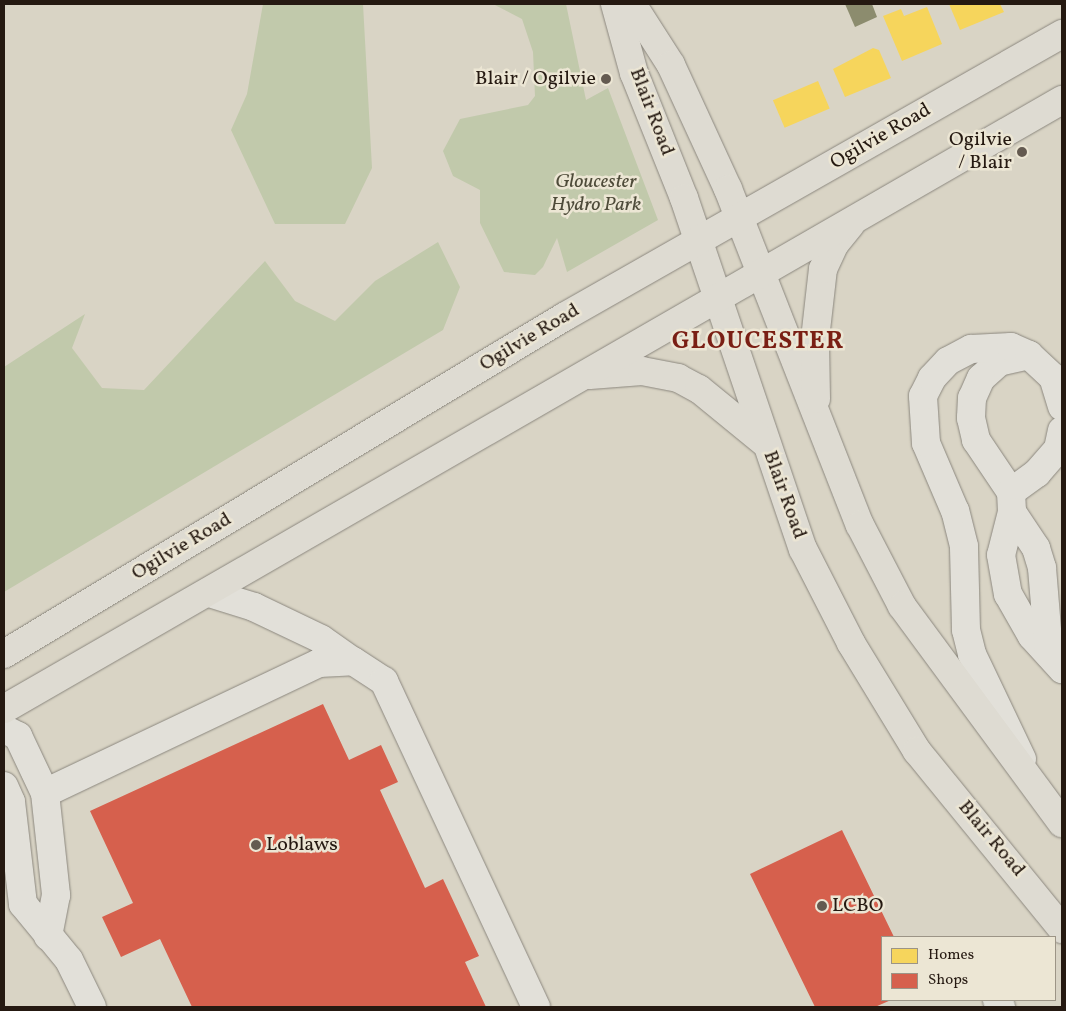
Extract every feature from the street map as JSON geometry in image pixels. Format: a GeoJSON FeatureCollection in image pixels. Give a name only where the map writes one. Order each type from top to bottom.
{"type":"FeatureCollection","features":[{"type":"Feature","properties":{"kind":"main road","name":"Blair Road"},"geometry":{"type":"LineString","coordinates":[[615,4],[634,73],[697,240],[715,300],[803,548],[851,643],[918,751],[1062,932]]}},
{"type":"Feature","properties":{"kind":"main road","name":"Blair Road"},"geometry":{"type":"LineString","coordinates":[[632,4],[671,65],[739,217],[816,418],[860,526],[902,606],[1034,788],[1062,823]]}},
{"type":"Feature","properties":{"kind":"main road","name":"Ogilvie Road"},"geometry":{"type":"LineString","coordinates":[[4,654],[697,240],[1062,34]]}},
{"type":"Feature","properties":{"kind":"main road"},"geometry":{"type":"LineString","coordinates":[[4,709],[209,593],[860,214],[1062,100]]}},
{"type":"Feature","properties":{"kind":"main road"},"geometry":{"type":"LineString","coordinates":[[816,418],[815,339],[823,269],[834,245],[860,214]]}},
{"type":"Feature","properties":{"kind":"main road"},"geometry":{"type":"LineString","coordinates":[[583,376],[642,371],[678,378],[699,389],[765,443]]}},
{"type":"Feature","properties":{"kind":"lane"},"geometry":{"type":"LineString","coordinates":[[1034,788],[972,654],[966,630],[964,546],[955,511],[926,443],[921,417],[932,378],[948,361],[971,349],[992,346],[1011,347],[1029,355],[1053,378],[1062,407]]}},
{"type":"Feature","properties":{"kind":"lane"},"geometry":{"type":"LineString","coordinates":[[1029,355],[999,362],[981,378],[972,398],[976,440],[1036,548],[1042,568],[1056,661]]}},
{"type":"Feature","properties":{"kind":"lane"},"geometry":{"type":"LineString","coordinates":[[1056,661],[1019,616],[1003,574],[1002,538],[1011,502],[1058,450],[1062,430]]}},
{"type":"Feature","properties":{"kind":"lane"},"geometry":{"type":"LineString","coordinates":[[209,593],[254,607],[321,639],[384,681],[536,1007]]}},
{"type":"Feature","properties":{"kind":"lane"},"geometry":{"type":"LineString","coordinates":[[45,793],[319,662],[353,660]]}},
{"type":"Feature","properties":{"kind":"lane"},"geometry":{"type":"LineString","coordinates":[[4,729],[18,736],[45,793],[56,895],[48,936]]}},
{"type":"Feature","properties":{"kind":"lane"},"geometry":{"type":"LineString","coordinates":[[4,786],[11,802],[23,904],[69,960],[92,1007]]}},
{"type":"Feature","properties":{"kind":"green space"},"geometry":{"type":"Polygon","coordinates":[[[263,4],[363,4],[372,168],[345,224],[275,224],[231,130],[247,94],[263,4]]]}},
{"type":"Feature","properties":{"kind":"green space","name":"Gloucester Hydro Park"},"geometry":{"type":"Polygon","coordinates":[[[493,4],[566,4],[586,100],[608,88],[658,220],[567,272],[557,238],[543,267],[535,275],[504,272],[480,223],[480,190],[453,176],[443,151],[460,119],[528,105],[535,96],[533,52],[522,19],[493,4]]]}},
{"type":"Feature","properties":{"kind":"green space"},"geometry":{"type":"Polygon","coordinates":[[[438,242],[460,287],[443,330],[4,592],[4,367],[85,314],[72,348],[102,388],[144,390],[265,261],[295,301],[335,321],[375,281],[438,242]]]}},
{"type":"Feature","properties":{"kind":"building: Homes"},"geometry":{"type":"Polygon","coordinates":[[[949,4],[1000,4],[1004,12],[960,30],[949,4]]]}},
{"type":"Feature","properties":{"kind":"building: Homes"},"geometry":{"type":"Polygon","coordinates":[[[927,7],[942,44],[902,61],[883,16],[901,9],[904,16],[927,7]]]}},
{"type":"Feature","properties":{"kind":"building: Homes"},"geometry":{"type":"Polygon","coordinates":[[[873,48],[879,50],[891,78],[845,97],[833,69],[873,48]]]}},
{"type":"Feature","properties":{"kind":"building: Homes"},"geometry":{"type":"Polygon","coordinates":[[[818,81],[830,109],[785,128],[773,100],[818,81]]]}},
{"type":"Feature","properties":{"kind":"building: Shops","name":"Loblaws"},"geometry":{"type":"Polygon","coordinates":[[[323,704],[349,760],[381,745],[398,782],[380,790],[425,888],[443,879],[479,956],[465,962],[486,1007],[192,1007],[160,939],[121,957],[102,917],[133,903],[90,811],[323,704]]]}},
{"type":"Feature","properties":{"kind":"building: Shops","name":"LCBO"},"geometry":{"type":"Polygon","coordinates":[[[842,830],[894,936],[881,936],[881,1001],[889,1001],[875,1007],[815,1007],[750,874],[842,830]]]}},
{"type":"Feature","properties":{"kind":"building: Industry"},"geometry":{"type":"Polygon","coordinates":[[[845,4],[872,4],[877,17],[855,27],[845,4]]]}},
{"type":"Feature","properties":{"kind":"place","name":"Blair / Ogilvie"},"geometry":{"type":"Point","coordinates":[606,79]}},
{"type":"Feature","properties":{"kind":"place","name":"Ogilvie / Blair"},"geometry":{"type":"Point","coordinates":[1022,152]}},
{"type":"Feature","properties":{"kind":"place","name":"Loblaws"},"geometry":{"type":"Point","coordinates":[256,845]}},
{"type":"Feature","properties":{"kind":"place","name":"LCBO"},"geometry":{"type":"Point","coordinates":[822,906]}},
{"type":"Feature","properties":{"kind":"district","name":"GLOUCESTER"},"geometry":{"type":"Point","coordinates":[758,342]}}]}
